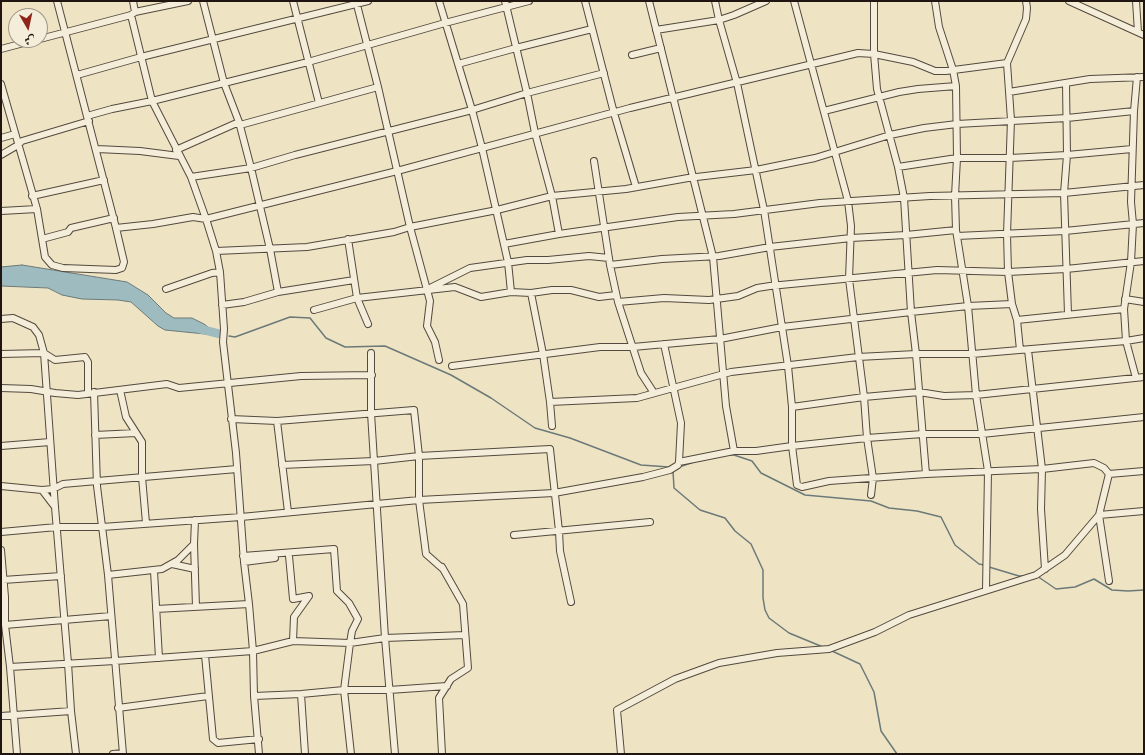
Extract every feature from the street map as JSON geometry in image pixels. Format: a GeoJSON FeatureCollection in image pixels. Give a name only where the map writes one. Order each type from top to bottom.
{"type":"FeatureCollection","features":[{"type":"Feature","properties":{"kind":"street"},"geometry":{"type":"LineString","coordinates":[[1,84],[3,100],[15,134],[36,209],[45,257],[52,265],[63,268],[116,270],[122,268],[124,262],[114,218],[57,1]]}},
{"type":"Feature","properties":{"kind":"street"},"geometry":{"type":"LineString","coordinates":[[133,1],[133,13],[141,57],[152,101],[191,177],[216,251],[220,272],[224,329],[223,342],[237,469],[243,559],[253,651],[254,696],[260,754]]}},
{"type":"Feature","properties":{"kind":"street"},"geometry":{"type":"LineString","coordinates":[[48,37],[133,13],[188,1]]}},
{"type":"Feature","properties":{"kind":"street"},"geometry":{"type":"LineString","coordinates":[[203,1],[224,83],[239,124],[251,168],[270,248],[278,292]]}},
{"type":"Feature","properties":{"kind":"street"},"geometry":{"type":"LineString","coordinates":[[293,1],[319,103]]}},
{"type":"Feature","properties":{"kind":"street"},"geometry":{"type":"LineString","coordinates":[[77,75],[141,57],[368,1]]}},
{"type":"Feature","properties":{"kind":"street"},"geometry":{"type":"LineString","coordinates":[[439,1],[482,148],[508,262],[511,292]]}},
{"type":"Feature","properties":{"kind":"street"},"geometry":{"type":"LineString","coordinates":[[1,155],[22,141],[88,119],[112,109],[152,101],[308,62],[506,4],[529,1]]}},
{"type":"Feature","properties":{"kind":"street"},"geometry":{"type":"LineString","coordinates":[[585,1],[614,113],[636,187]]}},
{"type":"Feature","properties":{"kind":"street"},"geometry":{"type":"LineString","coordinates":[[649,1],[692,178],[713,257],[726,406],[734,451]]}},
{"type":"Feature","properties":{"kind":"street"},"geometry":{"type":"LineString","coordinates":[[715,1],[737,83],[764,210],[777,286],[788,366],[792,407],[792,446],[795,478],[799,487],[829,481],[926,474],[1042,469],[1094,463],[1104,468],[1109,474]]}},
{"type":"Feature","properties":{"kind":"street"},"geometry":{"type":"LineString","coordinates":[[656,30],[719,20],[766,1]]}},
{"type":"Feature","properties":{"kind":"street"},"geometry":{"type":"LineString","coordinates":[[794,1],[848,201],[851,238],[849,278],[864,397],[867,438],[874,478],[872,495]]}},
{"type":"Feature","properties":{"kind":"street"},"geometry":{"type":"LineString","coordinates":[[874,1],[874,54],[879,97],[898,167],[904,198],[911,312],[926,474]]}},
{"type":"Feature","properties":{"kind":"street"},"geometry":{"type":"LineString","coordinates":[[935,1],[939,27],[953,70],[956,86],[958,158],[955,196],[957,233],[968,306],[976,395],[988,471],[986,590]]}},
{"type":"Feature","properties":{"kind":"street"},"geometry":{"type":"LineString","coordinates":[[1020,350],[1017,320],[1012,304],[1008,272],[1007,234],[1011,120],[1007,63],[1026,19],[1026,1]]}},
{"type":"Feature","properties":{"kind":"street"},"geometry":{"type":"LineString","coordinates":[[1069,1],[1141,33]]}},
{"type":"Feature","properties":{"kind":"street"},"geometry":{"type":"LineString","coordinates":[[1136,1],[1141,33]]}},
{"type":"Feature","properties":{"kind":"street"},"geometry":{"type":"LineString","coordinates":[[357,3],[410,227],[430,301],[427,326],[435,342],[439,360]]}},
{"type":"Feature","properties":{"kind":"street"},"geometry":{"type":"LineString","coordinates":[[506,4],[535,133],[552,196],[559,234]]}},
{"type":"Feature","properties":{"kind":"street"},"geometry":{"type":"LineString","coordinates":[[458,64],[592,29]]}},
{"type":"Feature","properties":{"kind":"street"},"geometry":{"type":"LineString","coordinates":[[632,56],[661,48]]}},
{"type":"Feature","properties":{"kind":"street"},"geometry":{"type":"LineString","coordinates":[[116,228],[153,224],[193,217],[206,219],[397,171],[535,133],[858,53],[874,54],[913,62],[936,71],[1007,63]]}},
{"type":"Feature","properties":{"kind":"street"},"geometry":{"type":"LineString","coordinates":[[191,177],[251,168],[295,155],[472,110],[527,93],[604,73]]}},
{"type":"Feature","properties":{"kind":"street"},"geometry":{"type":"LineString","coordinates":[[1136,378],[1126,341],[1124,309],[1131,262],[1133,224],[1131,202],[1132,149],[1137,77]]}},
{"type":"Feature","properties":{"kind":"street"},"geometry":{"type":"LineString","coordinates":[[1009,92],[1090,79],[1144,77]]}},
{"type":"Feature","properties":{"kind":"street"},"geometry":{"type":"LineString","coordinates":[[1066,83],[1067,155],[1064,193],[1068,314]]}},
{"type":"Feature","properties":{"kind":"street"},"geometry":{"type":"LineString","coordinates":[[824,112],[879,97],[918,89],[956,86]]}},
{"type":"Feature","properties":{"kind":"street"},"geometry":{"type":"LineString","coordinates":[[97,149],[178,153],[239,124],[378,87]]}},
{"type":"Feature","properties":{"kind":"street"},"geometry":{"type":"LineString","coordinates":[[216,251],[307,247],[394,232],[410,227],[496,210],[552,196],[626,189],[692,178],[756,170],[815,158],[890,135],[956,124],[1067,118],[1134,111]]}},
{"type":"Feature","properties":{"kind":"street"},"geometry":{"type":"LineString","coordinates":[[1,138],[15,134]]}},
{"type":"Feature","properties":{"kind":"street"},"geometry":{"type":"LineString","coordinates":[[898,167],[958,158],[1010,158],[1067,155],[1132,149]]}},
{"type":"Feature","properties":{"kind":"street"},"geometry":{"type":"LineString","coordinates":[[594,161],[609,262],[616,295],[641,373],[654,393]]}},
{"type":"Feature","properties":{"kind":"street"},"geometry":{"type":"LineString","coordinates":[[32,196],[104,180]]}},
{"type":"Feature","properties":{"kind":"street"},"geometry":{"type":"LineString","coordinates":[[504,244],[604,227],[678,217],[734,214],[792,205],[904,198],[1064,193],[1144,185]]}},
{"type":"Feature","properties":{"kind":"street"},"geometry":{"type":"LineString","coordinates":[[1,211],[36,209]]}},
{"type":"Feature","properties":{"kind":"street"},"geometry":{"type":"LineString","coordinates":[[42,239],[68,232],[71,228],[114,218]]}},
{"type":"Feature","properties":{"kind":"street"},"geometry":{"type":"LineString","coordinates":[[426,290],[470,268],[527,260],[548,260],[589,256],[609,262],[713,257],[770,247],[851,238],[957,233],[1007,234],[1065,231],[1144,223]]}},
{"type":"Feature","properties":{"kind":"street"},"geometry":{"type":"LineString","coordinates":[[348,239],[357,298],[368,324]]}},
{"type":"Feature","properties":{"kind":"street"},"geometry":{"type":"LineString","coordinates":[[618,302],[664,298],[702,300],[716,299],[738,296],[757,288],[908,273],[962,270],[1008,272],[1066,269],[1144,261]]}},
{"type":"Feature","properties":{"kind":"street"},"geometry":{"type":"LineString","coordinates":[[166,290],[212,273],[220,272]]}},
{"type":"Feature","properties":{"kind":"street"},"geometry":{"type":"LineString","coordinates":[[222,305],[244,302],[278,292],[354,280]]}},
{"type":"Feature","properties":{"kind":"street"},"geometry":{"type":"LineString","coordinates":[[314,310],[357,298],[455,287],[481,297],[511,292],[531,293],[552,290],[571,290],[598,297],[616,295]]}},
{"type":"Feature","properties":{"kind":"street"},"geometry":{"type":"LineString","coordinates":[[531,293],[543,354],[552,426]]}},
{"type":"Feature","properties":{"kind":"street"},"geometry":{"type":"LineString","coordinates":[[1125,299],[1144,302]]}},
{"type":"Feature","properties":{"kind":"street"},"geometry":{"type":"LineString","coordinates":[[452,366],[600,347],[633,347],[720,339],[782,327],[911,312],[968,306],[1012,304]]}},
{"type":"Feature","properties":{"kind":"street"},"geometry":{"type":"LineString","coordinates":[[1017,320],[1124,309]]}},
{"type":"Feature","properties":{"kind":"street"},"geometry":{"type":"LineString","coordinates":[[1,319],[13,318],[33,327],[39,335],[44,353],[53,489],[65,621],[71,711],[76,754]]}},
{"type":"Feature","properties":{"kind":"street"},"geometry":{"type":"LineString","coordinates":[[550,402],[637,398],[724,374],[858,357],[916,354],[972,354],[1126,341],[1144,338]]}},
{"type":"Feature","properties":{"kind":"street"},"geometry":{"type":"LineString","coordinates":[[1,532],[57,527],[102,527],[240,517],[420,500],[554,493],[642,477],[670,470],[678,465],[679,462],[681,423],[664,344]]}},
{"type":"Feature","properties":{"kind":"street"},"geometry":{"type":"LineString","coordinates":[[1028,350],[1042,469],[1041,509],[1045,569]]}},
{"type":"Feature","properties":{"kind":"street"},"geometry":{"type":"LineString","coordinates":[[1,354],[44,353],[55,360],[85,357],[88,362],[95,435],[97,480],[108,575],[110,616],[123,754],[113,754]]}},
{"type":"Feature","properties":{"kind":"street"},"geometry":{"type":"LineString","coordinates":[[371,353],[371,413],[376,504],[395,754]]}},
{"type":"Feature","properties":{"kind":"street"},"geometry":{"type":"LineString","coordinates":[[1,388],[31,389],[78,395],[167,384],[179,388],[227,382],[301,376],[372,375]]}},
{"type":"Feature","properties":{"kind":"street"},"geometry":{"type":"LineString","coordinates":[[792,407],[864,397],[919,392],[944,396],[976,395],[1144,377]]}},
{"type":"Feature","properties":{"kind":"street"},"geometry":{"type":"LineString","coordinates":[[120,390],[126,417],[143,446],[142,477],[146,523]]}},
{"type":"Feature","properties":{"kind":"street"},"geometry":{"type":"LineString","coordinates":[[231,419],[277,421],[414,410],[419,456],[420,500],[426,554],[442,568],[463,604],[468,668],[451,679],[439,698],[442,754]]}},
{"type":"Feature","properties":{"kind":"street"},"geometry":{"type":"LineString","coordinates":[[679,462],[734,451],[756,451],[867,438],[923,434],[982,434],[1144,417]]}},
{"type":"Feature","properties":{"kind":"street"},"geometry":{"type":"LineString","coordinates":[[277,421],[288,512]]}},
{"type":"Feature","properties":{"kind":"street"},"geometry":{"type":"LineString","coordinates":[[95,435],[136,433]]}},
{"type":"Feature","properties":{"kind":"street"},"geometry":{"type":"LineString","coordinates":[[1,446],[50,442]]}},
{"type":"Feature","properties":{"kind":"street"},"geometry":{"type":"LineString","coordinates":[[282,466],[374,461],[419,456],[550,449],[560,551],[571,602]]}},
{"type":"Feature","properties":{"kind":"street"},"geometry":{"type":"LineString","coordinates":[[1,486],[42,490],[53,489],[64,484],[97,480],[237,469]]}},
{"type":"Feature","properties":{"kind":"street"},"geometry":{"type":"LineString","coordinates":[[1109,474],[1144,471]]}},
{"type":"Feature","properties":{"kind":"street"},"geometry":{"type":"LineString","coordinates":[[1109,474],[1099,515],[1109,581]]}},
{"type":"Feature","properties":{"kind":"street"},"geometry":{"type":"LineString","coordinates":[[42,490],[55,507]]}},
{"type":"Feature","properties":{"kind":"street"},"geometry":{"type":"LineString","coordinates":[[621,754],[617,710],[675,679],[719,664],[777,653],[829,649],[875,632],[909,615],[1036,575],[1065,555],[1099,515],[1144,511]]}},
{"type":"Feature","properties":{"kind":"street"},"geometry":{"type":"LineString","coordinates":[[195,520],[194,544],[196,607]]}},
{"type":"Feature","properties":{"kind":"street"},"geometry":{"type":"LineString","coordinates":[[514,535],[650,522]]}},
{"type":"Feature","properties":{"kind":"street"},"geometry":{"type":"LineString","coordinates":[[108,575],[162,569],[172,564],[194,544]]}},
{"type":"Feature","properties":{"kind":"street"},"geometry":{"type":"LineString","coordinates":[[243,559],[334,549]]}},
{"type":"Feature","properties":{"kind":"street"},"geometry":{"type":"LineString","coordinates":[[243,559],[289,556],[334,549]]}},
{"type":"Feature","properties":{"kind":"street"},"geometry":{"type":"LineString","coordinates":[[334,549],[337,591],[349,603],[358,620],[352,631],[344,690],[351,754]]}},
{"type":"Feature","properties":{"kind":"street"},"geometry":{"type":"LineString","coordinates":[[1,550],[5,625],[4,639],[10,667],[17,754]]}},
{"type":"Feature","properties":{"kind":"street"},"geometry":{"type":"LineString","coordinates":[[289,556],[293,599],[309,596],[294,617],[293,641]]}},
{"type":"Feature","properties":{"kind":"street"},"geometry":{"type":"LineString","coordinates":[[172,564],[195,569]]}},
{"type":"Feature","properties":{"kind":"street"},"geometry":{"type":"LineString","coordinates":[[154,570],[159,658]]}},
{"type":"Feature","properties":{"kind":"street"},"geometry":{"type":"LineString","coordinates":[[3,580],[61,576]]}},
{"type":"Feature","properties":{"kind":"street"},"geometry":{"type":"LineString","coordinates":[[156,609],[249,604]]}},
{"type":"Feature","properties":{"kind":"street"},"geometry":{"type":"LineString","coordinates":[[5,625],[110,616]]}},
{"type":"Feature","properties":{"kind":"street"},"geometry":{"type":"LineString","coordinates":[[10,667],[253,651],[293,641],[350,643],[385,638],[465,635]]}},
{"type":"Feature","properties":{"kind":"street"},"geometry":{"type":"LineString","coordinates":[[205,655],[212,737],[218,743],[259,739]]}},
{"type":"Feature","properties":{"kind":"street"},"geometry":{"type":"LineString","coordinates":[[254,696],[344,690],[389,690],[447,686]]}},
{"type":"Feature","properties":{"kind":"street"},"geometry":{"type":"LineString","coordinates":[[301,694],[305,754]]}},
{"type":"Feature","properties":{"kind":"street"},"geometry":{"type":"LineString","coordinates":[[118,708],[208,696]]}},
{"type":"Feature","properties":{"kind":"street"},"geometry":{"type":"LineString","coordinates":[[1,716],[71,711]]}},
{"type":"Feature","properties":{"kind":"water"},"geometry":{"type":"Polygon","coordinates":[[[22,265],[127,282],[148,295],[166,313],[174,318],[192,318],[208,327],[211,333],[205,334],[165,330],[158,326],[131,302],[118,300],[82,299],[62,295],[48,288],[1,286],[1,267],[22,265]]]}},
{"type":"Feature","properties":{"kind":"waterway"},"geometry":{"type":"LineString","coordinates":[[229,336],[235,337],[290,317],[310,318],[326,338],[345,347],[385,346],[451,375],[491,398],[535,428],[570,438],[641,465],[669,467]]}},
{"type":"Feature","properties":{"kind":"waterway"},"geometry":{"type":"LineString","coordinates":[[200,329],[220,334]]}},
{"type":"Feature","properties":{"kind":"waterway"},"geometry":{"type":"LineString","coordinates":[[727,455],[734,455],[752,461],[761,473],[805,495],[871,501],[889,508],[917,511],[941,517],[955,545],[979,564],[984,565]]}},
{"type":"Feature","properties":{"kind":"waterway"},"geometry":{"type":"LineString","coordinates":[[679,467],[694,462]]}},
{"type":"Feature","properties":{"kind":"waterway"},"geometry":{"type":"LineString","coordinates":[[673,471],[674,488],[700,510],[725,518],[735,531],[751,544],[763,570],[763,598],[765,610],[769,618],[789,633],[823,647]]}},
{"type":"Feature","properties":{"kind":"waterway"},"geometry":{"type":"LineString","coordinates":[[989,567],[1019,576],[1024,576]]}},
{"type":"Feature","properties":{"kind":"waterway"},"geometry":{"type":"LineString","coordinates":[[1037,576],[1056,589],[1075,587],[1094,579],[1112,590],[1144,590]]}},
{"type":"Feature","properties":{"kind":"waterway"},"geometry":{"type":"LineString","coordinates":[[832,651],[860,664],[874,692],[881,731],[897,754]]}}]}
